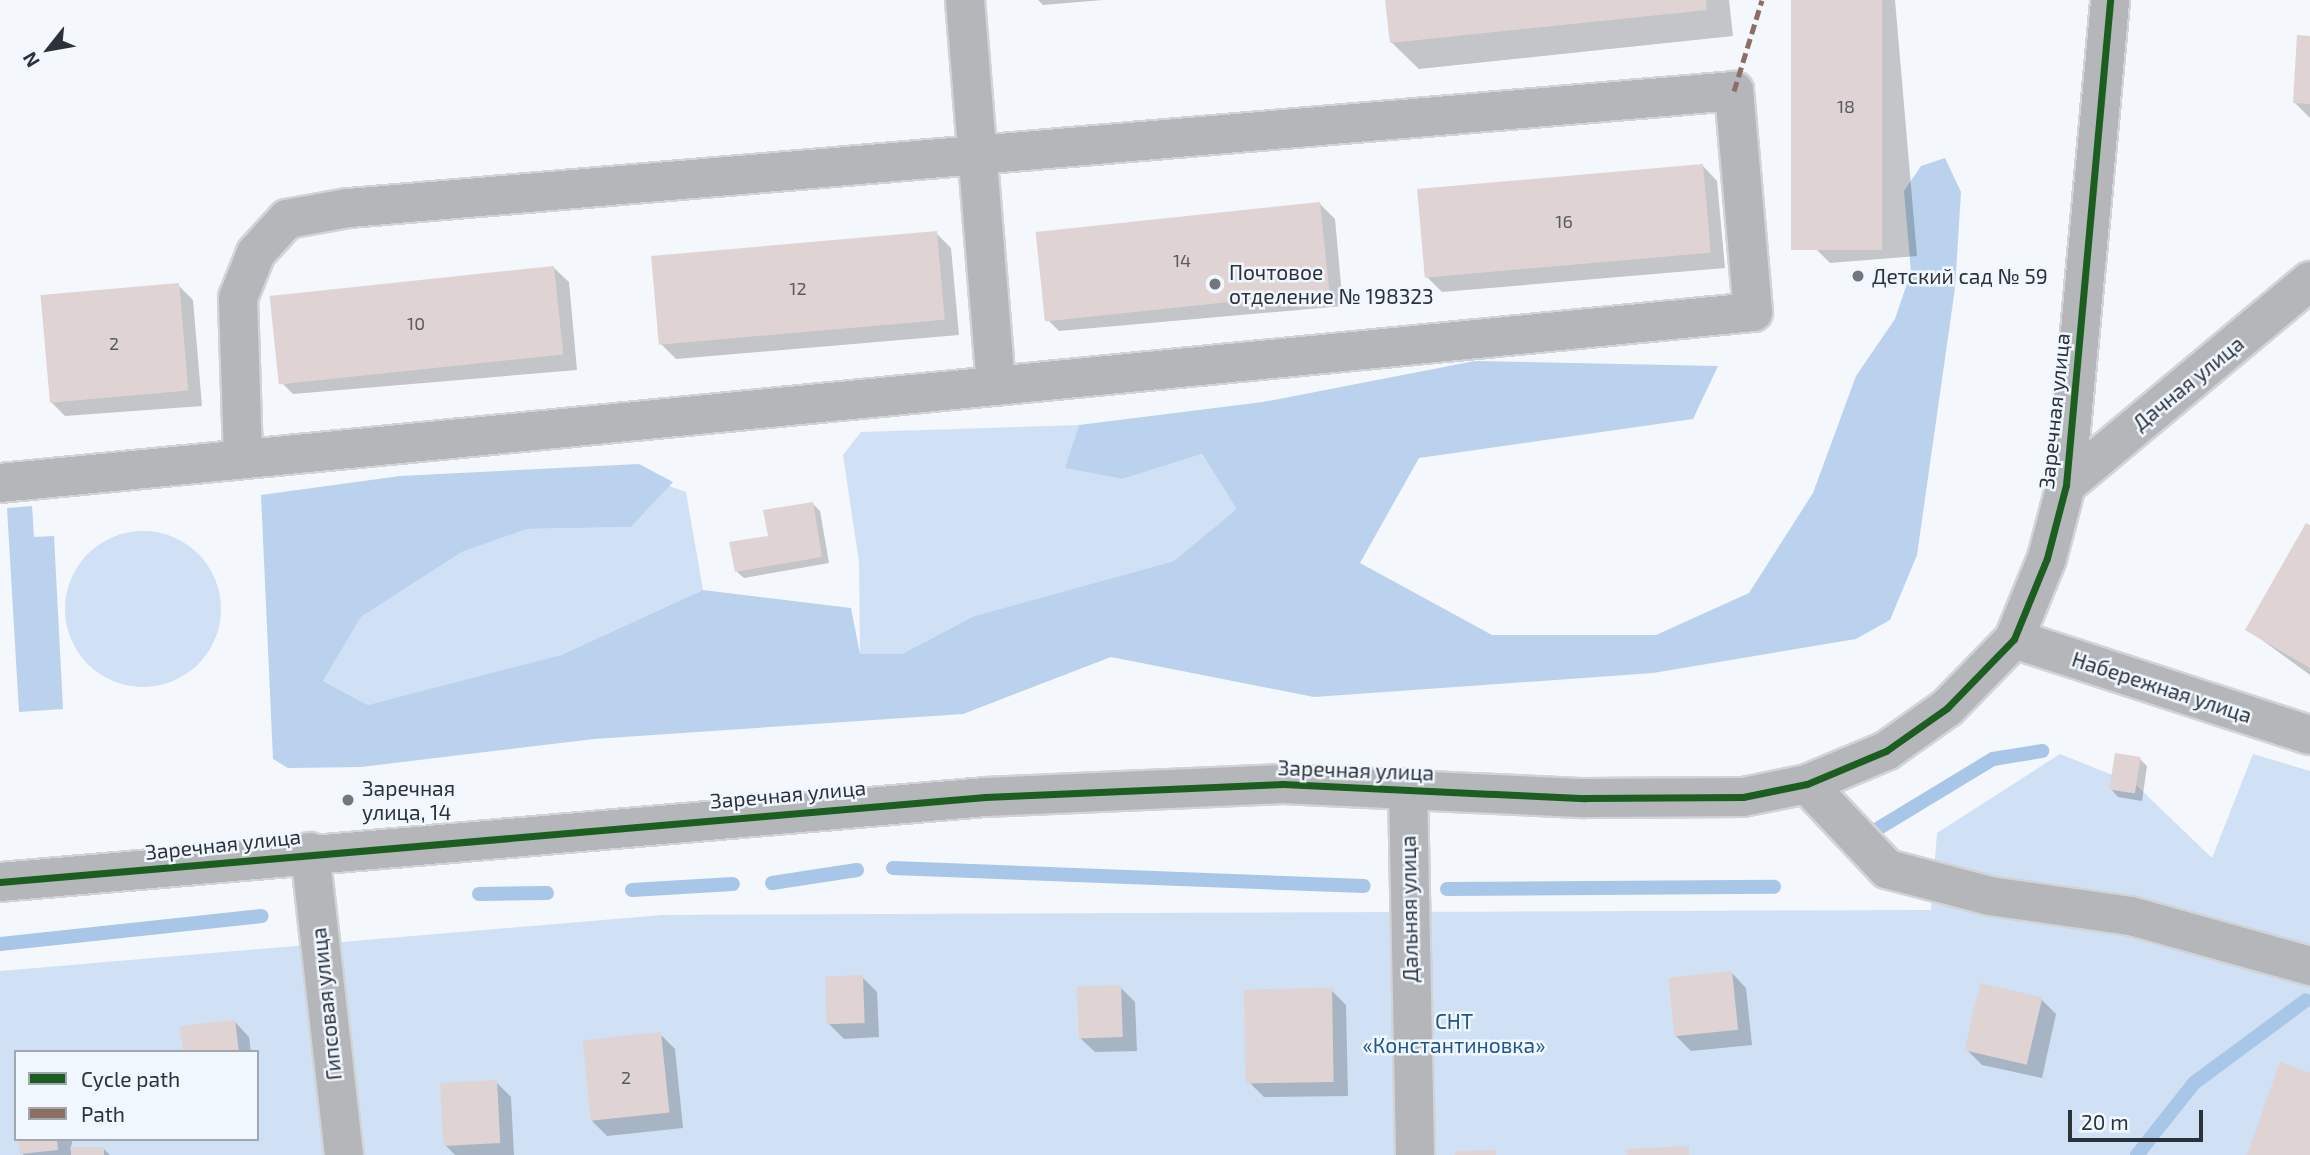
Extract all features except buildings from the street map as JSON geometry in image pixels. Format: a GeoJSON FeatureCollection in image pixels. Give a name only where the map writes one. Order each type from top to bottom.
{"type":"FeatureCollection","features":[{"type":"Feature","properties":{"kind":"street"},"geometry":{"type":"LineString","coordinates":[[965,0],[996,386]]}},
{"type":"Feature","properties":{"kind":"street","name":"Заречная улица"},"geometry":{"type":"LineString","coordinates":[[0,882],[310,852],[882,803],[1283,784],[1743,797],[1807,784],[1886,751],[1947,708],[2014,639],[2047,558],[2066,485],[2110,0]]}},
{"type":"Feature","properties":{"kind":"street"},"geometry":{"type":"LineString","coordinates":[[0,483],[1753,312],[1734,91],[976,158],[375,206],[287,219],[256,253],[238,298],[243,459]]}},
{"type":"Feature","properties":{"kind":"street","name":"Дачная улица"},"geometry":{"type":"LineString","coordinates":[[2066,485],[2310,281]]}},
{"type":"Feature","properties":{"kind":"street","name":"Набережная улица"},"geometry":{"type":"LineString","coordinates":[[2014,639],[2310,735]]}},
{"type":"Feature","properties":{"kind":"street"},"geometry":{"type":"LineString","coordinates":[[1807,784],[1887,869],[1990,897],[2131,916],[2310,966]]}},
{"type":"Feature","properties":{"kind":"street","name":"Дальняя улица"},"geometry":{"type":"LineString","coordinates":[[1408,788],[1415,1155]]}},
{"type":"Feature","properties":{"kind":"street","name":"Гипсовая улица"},"geometry":{"type":"LineString","coordinates":[[310,852],[344,1155]]}},
{"type":"Feature","properties":{"kind":"green space"},"geometry":{"type":"Polygon","coordinates":[[[1079,425],[1066,468],[1122,479],[1202,454],[1238,509],[1174,561],[974,616],[902,654],[860,654],[859,562],[843,455],[861,432],[1079,425]]]}},
{"type":"Feature","properties":{"kind":"green space"},"geometry":{"type":"Polygon","coordinates":[[[669,486],[686,492],[703,590],[561,655],[436,690],[368,705],[323,681],[361,617],[462,552],[527,529],[631,527],[669,486]]]}},
{"type":"Feature","properties":{"kind":"green space"},"geometry":{"type":"Polygon","coordinates":[[[143,531],[173,537],[198,554],[215,579],[221,609],[215,639],[198,664],[173,681],[143,687],[113,681],[88,664],[71,639],[65,609],[71,579],[88,554],[113,537],[143,531]]]}},
{"type":"Feature","properties":{"kind":"green space","name":"СНТ «Константиновка»"},"geometry":{"type":"Polygon","coordinates":[[[2060,754],[2135,784],[2212,858],[2253,754],[2310,771],[2310,1155],[0,1155],[0,971],[662,915],[1931,910],[1937,833],[2060,754]]]}},
{"type":"Feature","properties":{"kind":"shaded area"},"geometry":{"type":"Polygon","coordinates":[[[1945,158],[1961,192],[1955,288],[1917,555],[1890,620],[1856,639],[1653,673],[1314,697],[1111,657],[963,714],[594,739],[361,767],[288,768],[273,759],[261,495],[400,476],[639,464],[673,482],[631,527],[527,529],[462,552],[361,617],[323,681],[368,705],[561,655],[703,590],[851,608],[860,654],[902,654],[974,616],[1174,561],[1237,509],[1202,454],[1122,479],[1065,468],[1079,425],[1263,402],[1475,361],[1718,366],[1693,419],[1419,458],[1360,563],[1492,635],[1656,635],[1749,593],[1813,493],[1856,376],[1895,319],[1911,272],[1904,191],[1921,166],[1945,158]]]}},
{"type":"Feature","properties":{"kind":"shaded area"},"geometry":{"type":"Polygon","coordinates":[[[32,506],[34,537],[54,536],[63,709],[19,712],[7,508],[32,506]]]}},
{"type":"Feature","properties":{"kind":"waterway"},"geometry":{"type":"LineString","coordinates":[[1879,828],[1993,759],[2042,751]]}},
{"type":"Feature","properties":{"kind":"waterway"},"geometry":{"type":"LineString","coordinates":[[893,868],[1364,886]]}},
{"type":"Feature","properties":{"kind":"waterway"},"geometry":{"type":"LineString","coordinates":[[772,883],[857,870]]}},
{"type":"Feature","properties":{"kind":"waterway"},"geometry":{"type":"LineString","coordinates":[[632,890],[733,884]]}},
{"type":"Feature","properties":{"kind":"waterway"},"geometry":{"type":"LineString","coordinates":[[1447,889],[1774,887]]}},
{"type":"Feature","properties":{"kind":"waterway"},"geometry":{"type":"LineString","coordinates":[[479,894],[547,893]]}},
{"type":"Feature","properties":{"kind":"waterway"},"geometry":{"type":"LineString","coordinates":[[0,944],[262,916]]}},
{"type":"Feature","properties":{"kind":"waterway"},"geometry":{"type":"LineString","coordinates":[[2137,1155],[2194,1083],[2306,1000]]}},
{"type":"Feature","properties":{"kind":"marked path"},"geometry":{"type":"LineString","coordinates":[[1734,91],[1762,0]]}},
{"type":"Feature","properties":{"kind":"cycle path"},"geometry":{"type":"LineString","coordinates":[[0,882],[985,797],[1283,784],[1585,798],[1743,797],[1807,784],[1886,751],[1947,708],[2014,639],[2047,558],[2066,485],[2110,0]]}},
{"type":"Feature","properties":{"kind":"place","name":"Детский сад № 59"},"geometry":{"type":"Point","coordinates":[1858,276]}},
{"type":"Feature","properties":{"kind":"place","name":"Почтовое отделение № 198323"},"geometry":{"type":"Point","coordinates":[1215,284]}},
{"type":"Feature","properties":{"kind":"place","name":"Заречная улица, 14"},"geometry":{"type":"Point","coordinates":[348,800]}}]}
